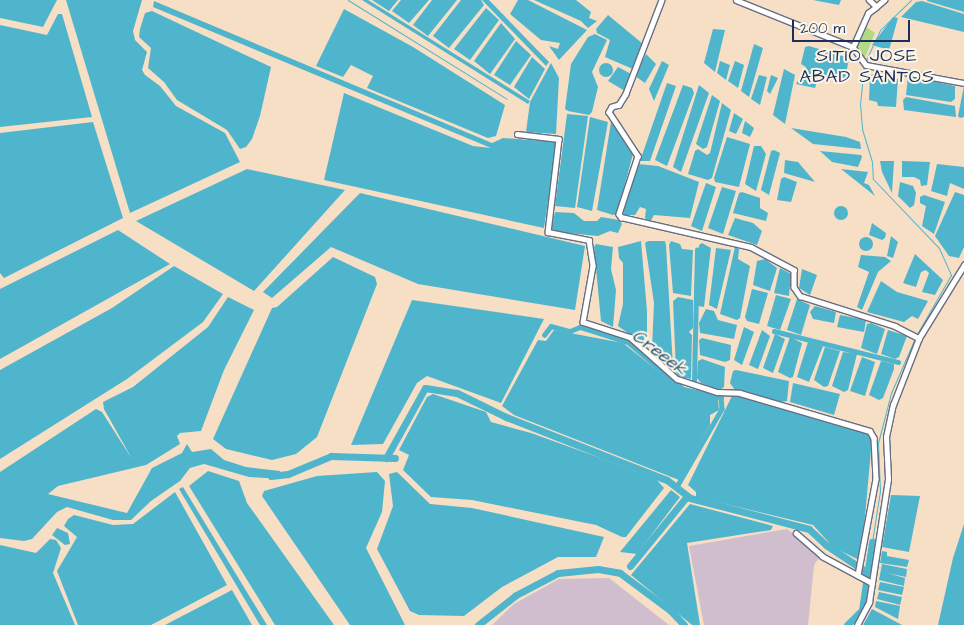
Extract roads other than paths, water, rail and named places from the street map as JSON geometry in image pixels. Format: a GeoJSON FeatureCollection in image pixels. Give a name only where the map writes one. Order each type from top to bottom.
{"type":"FeatureCollection","features":[{"type":"Feature","properties":{"kind":"street"},"geometry":{"type":"LineString","coordinates":[[662,0],[626,94],[619,105],[612,107],[609,112],[638,156],[619,214],[621,217],[751,247],[794,270],[794,287],[800,296],[917,336]]}},
{"type":"Feature","properties":{"kind":"street"},"geometry":{"type":"LineString","coordinates":[[736,0],[853,47],[865,63],[964,83]]}},
{"type":"Feature","properties":{"kind":"street"},"geometry":{"type":"LineString","coordinates":[[869,0],[876,7]]}},
{"type":"Feature","properties":{"kind":"street"},"geometry":{"type":"LineString","coordinates":[[853,47],[868,13],[884,0]]}},
{"type":"Feature","properties":{"kind":"street"},"geometry":{"type":"LineString","coordinates":[[517,134],[559,139],[548,232],[589,240],[593,266],[583,322],[630,337],[678,379],[717,392],[740,393],[870,431],[874,438],[876,479],[863,559],[858,575]]}},
{"type":"Feature","properties":{"kind":"street"},"geometry":{"type":"LineString","coordinates":[[857,625],[869,602],[888,479],[886,437],[893,405],[917,336],[964,265]]}},
{"type":"Feature","properties":{"kind":"street"},"geometry":{"type":"LineString","coordinates":[[796,533],[822,556],[872,583]]}},
{"type":"Feature","properties":{"kind":"water"},"geometry":{"type":"Polygon","coordinates":[[[0,0],[57,0],[43,27],[0,18],[0,0]]]}},
{"type":"Feature","properties":{"kind":"water"},"geometry":{"type":"Polygon","coordinates":[[[66,0],[142,0],[133,31],[135,40],[147,52],[142,70],[145,75],[160,86],[176,106],[225,133],[240,162],[130,213],[66,0]]]}},
{"type":"Feature","properties":{"kind":"water"},"geometry":{"type":"Polygon","coordinates":[[[362,0],[368,0],[530,101],[528,104],[362,0]]]}},
{"type":"Feature","properties":{"kind":"water"},"geometry":{"type":"Polygon","coordinates":[[[372,0],[398,0],[389,11],[372,0]]]}},
{"type":"Feature","properties":{"kind":"water"},"geometry":{"type":"Polygon","coordinates":[[[401,0],[429,0],[409,23],[392,11],[401,0]]]}},
{"type":"Feature","properties":{"kind":"water"},"geometry":{"type":"Polygon","coordinates":[[[432,0],[457,0],[428,36],[413,25],[432,0]]]}},
{"type":"Feature","properties":{"kind":"water"},"geometry":{"type":"Polygon","coordinates":[[[461,0],[481,0],[484,5],[449,48],[433,36],[461,0]]]}},
{"type":"Feature","properties":{"kind":"water"},"geometry":{"type":"Polygon","coordinates":[[[482,0],[489,0],[549,62],[546,66],[482,0]]]}},
{"type":"Feature","properties":{"kind":"water"},"geometry":{"type":"Polygon","coordinates":[[[518,0],[528,0],[587,30],[559,60],[549,46],[558,49],[560,43],[541,40],[510,14],[518,0]]]}},
{"type":"Feature","properties":{"kind":"water"},"geometry":{"type":"Polygon","coordinates":[[[534,0],[576,0],[591,12],[589,18],[597,21],[588,28],[581,21],[534,0]]]}},
{"type":"Feature","properties":{"kind":"water"},"geometry":{"type":"Polygon","coordinates":[[[813,0],[841,0],[839,5],[813,0]]]}},
{"type":"Feature","properties":{"kind":"water"},"geometry":{"type":"Polygon","coordinates":[[[964,0],[964,12],[927,1],[964,0]]]}},
{"type":"Feature","properties":{"kind":"water"},"geometry":{"type":"Polygon","coordinates":[[[154,1],[492,143],[503,138],[557,142],[544,228],[324,180],[344,93],[473,146],[491,148],[153,7],[154,1]]]}},
{"type":"Feature","properties":{"kind":"water"},"geometry":{"type":"Polygon","coordinates":[[[922,1],[964,14],[964,32],[901,17],[916,2],[922,1]]]}},
{"type":"Feature","properties":{"kind":"water"},"geometry":{"type":"Polygon","coordinates":[[[486,8],[499,20],[470,60],[454,49],[486,8]]]}},
{"type":"Feature","properties":{"kind":"water"},"geometry":{"type":"Polygon","coordinates":[[[344,9],[413,47],[505,105],[496,136],[488,138],[367,88],[373,76],[351,65],[343,77],[316,66],[344,9]]]}},
{"type":"Feature","properties":{"kind":"water"},"geometry":{"type":"Polygon","coordinates":[[[152,11],[271,67],[260,116],[252,139],[246,147],[240,149],[227,130],[177,100],[164,82],[148,68],[151,48],[139,37],[145,13],[152,11]]]}},
{"type":"Feature","properties":{"kind":"water"},"geometry":{"type":"Polygon","coordinates":[[[58,14],[62,14],[92,117],[0,127],[0,25],[47,35],[58,14]]]}},
{"type":"Feature","properties":{"kind":"water"},"geometry":{"type":"Polygon","coordinates":[[[608,15],[643,44],[635,70],[605,57],[610,40],[597,33],[596,29],[608,15]]]}},
{"type":"Feature","properties":{"kind":"water"},"geometry":{"type":"Polygon","coordinates":[[[893,17],[898,18],[889,50],[872,45],[893,17]]]}},
{"type":"Feature","properties":{"kind":"water"},"geometry":{"type":"Polygon","coordinates":[[[501,23],[515,39],[490,74],[474,61],[501,23]]]}},
{"type":"Feature","properties":{"kind":"water"},"geometry":{"type":"Polygon","coordinates":[[[713,29],[725,30],[715,72],[704,63],[713,29]]]}},
{"type":"Feature","properties":{"kind":"water"},"geometry":{"type":"Polygon","coordinates":[[[595,34],[607,40],[592,72],[598,87],[592,112],[589,115],[568,111],[565,109],[571,64],[588,37],[595,34]]]}},
{"type":"Feature","properties":{"kind":"water"},"geometry":{"type":"Polygon","coordinates":[[[516,41],[531,55],[510,85],[494,75],[516,41]]]}},
{"type":"Feature","properties":{"kind":"water"},"geometry":{"type":"Polygon","coordinates":[[[754,44],[763,48],[749,97],[741,91],[754,44]]]}},
{"type":"Feature","properties":{"kind":"water"},"geometry":{"type":"Polygon","coordinates":[[[809,46],[849,58],[845,80],[819,75],[815,88],[796,84],[806,67],[801,64],[805,47],[809,46]]]}},
{"type":"Feature","properties":{"kind":"water"},"geometry":{"type":"Polygon","coordinates":[[[646,54],[656,64],[645,83],[635,76],[646,54]]]}},
{"type":"Feature","properties":{"kind":"water"},"geometry":{"type":"Polygon","coordinates":[[[532,57],[545,69],[529,99],[514,87],[532,57]]]}},
{"type":"Feature","properties":{"kind":"water"},"geometry":{"type":"Polygon","coordinates":[[[662,61],[669,65],[654,101],[649,89],[662,61]]]}},
{"type":"Feature","properties":{"kind":"water"},"geometry":{"type":"Polygon","coordinates":[[[720,61],[730,65],[726,80],[717,73],[720,61]]]}},
{"type":"Feature","properties":{"kind":"water"},"geometry":{"type":"Polygon","coordinates":[[[735,61],[744,65],[738,88],[728,81],[735,61]]]}},
{"type":"Feature","properties":{"kind":"water"},"geometry":{"type":"Polygon","coordinates":[[[551,63],[559,78],[556,134],[526,132],[530,102],[551,63]]]}},
{"type":"Feature","properties":{"kind":"water"},"geometry":{"type":"Polygon","coordinates":[[[606,63],[611,65],[613,70],[611,75],[606,77],[601,75],[599,70],[601,65],[606,63]]]}},
{"type":"Feature","properties":{"kind":"water"},"geometry":{"type":"Polygon","coordinates":[[[618,67],[633,75],[625,91],[608,81],[618,67]]]}},
{"type":"Feature","properties":{"kind":"water"},"geometry":{"type":"Polygon","coordinates":[[[784,69],[795,75],[785,124],[773,115],[784,69]]]}},
{"type":"Feature","properties":{"kind":"water"},"geometry":{"type":"Polygon","coordinates":[[[873,74],[898,79],[896,107],[878,106],[877,102],[869,100],[870,76],[873,74]]]}},
{"type":"Feature","properties":{"kind":"water"},"geometry":{"type":"Polygon","coordinates":[[[759,75],[767,77],[760,105],[751,99],[759,75]]]}},
{"type":"Feature","properties":{"kind":"water"},"geometry":{"type":"Polygon","coordinates":[[[771,75],[778,78],[770,94],[767,91],[771,75]]]}},
{"type":"Feature","properties":{"kind":"water"},"geometry":{"type":"Polygon","coordinates":[[[908,76],[955,86],[955,99],[951,102],[906,95],[908,76]]]}},
{"type":"Feature","properties":{"kind":"water"},"geometry":{"type":"Polygon","coordinates":[[[667,83],[676,86],[650,161],[640,161],[667,83]]]}},
{"type":"Feature","properties":{"kind":"water"},"geometry":{"type":"Polygon","coordinates":[[[683,85],[692,88],[694,93],[667,166],[655,160],[683,85]]]}},
{"type":"Feature","properties":{"kind":"water"},"geometry":{"type":"Polygon","coordinates":[[[699,85],[709,93],[681,172],[673,167],[699,85]]]}},
{"type":"Feature","properties":{"kind":"water"},"geometry":{"type":"Polygon","coordinates":[[[964,86],[964,117],[960,118],[958,116],[964,86]]]}},
{"type":"Feature","properties":{"kind":"water"},"geometry":{"type":"Polygon","coordinates":[[[712,95],[720,101],[707,147],[703,149],[696,144],[712,95]]]}},
{"type":"Feature","properties":{"kind":"water"},"geometry":{"type":"Polygon","coordinates":[[[906,97],[955,106],[956,117],[904,110],[903,100],[906,97]]]}},
{"type":"Feature","properties":{"kind":"water"},"geometry":{"type":"Polygon","coordinates":[[[722,103],[731,110],[712,178],[708,180],[688,174],[695,151],[698,149],[707,155],[710,153],[722,103]]]}},
{"type":"Feature","properties":{"kind":"water"},"geometry":{"type":"Polygon","coordinates":[[[734,113],[743,119],[736,134],[729,131],[734,113]]]}},
{"type":"Feature","properties":{"kind":"water"},"geometry":{"type":"Polygon","coordinates":[[[567,114],[588,116],[575,208],[555,206],[567,114]]]}},
{"type":"Feature","properties":{"kind":"water"},"geometry":{"type":"Polygon","coordinates":[[[590,117],[608,122],[592,211],[577,207],[590,117]]]}},
{"type":"Feature","properties":{"kind":"water"},"geometry":{"type":"Polygon","coordinates":[[[745,121],[754,128],[750,137],[742,133],[745,121]]]}},
{"type":"Feature","properties":{"kind":"water"},"geometry":{"type":"Polygon","coordinates":[[[93,122],[123,218],[4,278],[0,273],[0,133],[93,122]]]}},
{"type":"Feature","properties":{"kind":"water"},"geometry":{"type":"Polygon","coordinates":[[[611,122],[633,154],[617,214],[613,215],[597,210],[611,122]]]}},
{"type":"Feature","properties":{"kind":"water"},"geometry":{"type":"Polygon","coordinates":[[[791,128],[846,137],[860,142],[861,149],[813,144],[791,128]]]}},
{"type":"Feature","properties":{"kind":"water"},"geometry":{"type":"Polygon","coordinates":[[[727,137],[750,144],[739,187],[715,182],[714,178],[727,137]]]}},
{"type":"Feature","properties":{"kind":"water"},"geometry":{"type":"Polygon","coordinates":[[[754,146],[761,146],[766,154],[756,191],[745,184],[754,146]]]}},
{"type":"Feature","properties":{"kind":"water"},"geometry":{"type":"Polygon","coordinates":[[[774,150],[780,153],[769,195],[761,190],[771,151],[774,150]]]}},
{"type":"Feature","properties":{"kind":"water"},"geometry":{"type":"Polygon","coordinates":[[[820,151],[861,155],[862,157],[858,167],[832,162],[820,151]]]}},
{"type":"Feature","properties":{"kind":"water"},"geometry":{"type":"Polygon","coordinates":[[[785,160],[798,162],[815,182],[784,173],[785,160]]]}},
{"type":"Feature","properties":{"kind":"water"},"geometry":{"type":"Polygon","coordinates":[[[880,161],[894,161],[892,193],[882,172],[880,161]]]}},
{"type":"Feature","properties":{"kind":"water"},"geometry":{"type":"Polygon","coordinates":[[[902,161],[930,162],[927,185],[921,186],[920,180],[914,177],[902,177],[902,161]]]}},
{"type":"Feature","properties":{"kind":"water"},"geometry":{"type":"Polygon","coordinates":[[[638,164],[658,166],[699,182],[690,218],[654,215],[650,222],[645,218],[646,209],[640,207],[635,215],[623,215],[634,167],[638,164]]]}},
{"type":"Feature","properties":{"kind":"water"},"geometry":{"type":"Polygon","coordinates":[[[937,164],[964,167],[964,189],[950,183],[947,196],[931,191],[937,164]]]}},
{"type":"Feature","properties":{"kind":"water"},"geometry":{"type":"Polygon","coordinates":[[[247,169],[345,190],[254,291],[136,221],[247,169]]]}},
{"type":"Feature","properties":{"kind":"water"},"geometry":{"type":"Polygon","coordinates":[[[841,169],[868,172],[864,183],[869,185],[875,196],[841,169]]]}},
{"type":"Feature","properties":{"kind":"water"},"geometry":{"type":"Polygon","coordinates":[[[784,177],[797,182],[791,202],[777,200],[781,179],[784,177]]]}},
{"type":"Feature","properties":{"kind":"water"},"geometry":{"type":"Polygon","coordinates":[[[900,182],[913,186],[916,193],[914,205],[910,208],[898,196],[900,182]]]}},
{"type":"Feature","properties":{"kind":"water"},"geometry":{"type":"Polygon","coordinates":[[[706,183],[716,187],[702,231],[691,226],[706,183]]]}},
{"type":"Feature","properties":{"kind":"water"},"geometry":{"type":"Polygon","coordinates":[[[722,187],[736,191],[723,234],[708,228],[722,187]]]}},
{"type":"Feature","properties":{"kind":"water"},"geometry":{"type":"Polygon","coordinates":[[[742,192],[760,198],[760,208],[768,213],[766,221],[733,213],[739,193],[742,192]]]}},
{"type":"Feature","properties":{"kind":"water"},"geometry":{"type":"Polygon","coordinates":[[[955,192],[964,195],[964,247],[959,258],[949,256],[935,236],[955,192]]]}},
{"type":"Feature","properties":{"kind":"water"},"geometry":{"type":"Polygon","coordinates":[[[360,193],[585,246],[575,310],[418,284],[331,247],[272,298],[263,292],[360,193]]]}},
{"type":"Feature","properties":{"kind":"water"},"geometry":{"type":"Polygon","coordinates":[[[924,195],[945,202],[934,234],[922,226],[926,206],[920,203],[920,197],[924,195]]]}},
{"type":"Feature","properties":{"kind":"water"},"geometry":{"type":"Polygon","coordinates":[[[841,206],[846,208],[848,213],[846,218],[841,220],[836,218],[834,213],[836,208],[841,206]]]}},
{"type":"Feature","properties":{"kind":"water"},"geometry":{"type":"Polygon","coordinates":[[[555,212],[574,213],[584,221],[597,221],[601,217],[619,220],[622,224],[618,233],[610,231],[598,236],[556,232],[551,229],[555,212]]]}},
{"type":"Feature","properties":{"kind":"water"},"geometry":{"type":"Polygon","coordinates":[[[735,218],[753,223],[762,231],[757,245],[728,235],[735,218]]]}},
{"type":"Feature","properties":{"kind":"water"},"geometry":{"type":"Polygon","coordinates":[[[872,223],[886,233],[885,238],[882,240],[869,235],[872,223]]]}},
{"type":"Feature","properties":{"kind":"water"},"geometry":{"type":"Polygon","coordinates":[[[118,230],[170,264],[0,359],[0,289],[118,230]]]}},
{"type":"Feature","properties":{"kind":"water"},"geometry":{"type":"Polygon","coordinates":[[[891,236],[898,242],[893,258],[887,256],[891,236]]]}},
{"type":"Feature","properties":{"kind":"water"},"geometry":{"type":"Polygon","coordinates":[[[866,237],[871,239],[873,244],[871,249],[866,251],[861,249],[859,244],[861,239],[866,237]]]}},
{"type":"Feature","properties":{"kind":"water"},"geometry":{"type":"Polygon","coordinates":[[[641,241],[647,311],[647,341],[642,343],[618,326],[623,304],[623,263],[619,258],[618,247],[641,241]]]}},
{"type":"Feature","properties":{"kind":"water"},"geometry":{"type":"Polygon","coordinates":[[[648,241],[665,241],[666,245],[673,367],[654,354],[652,348],[654,303],[645,243],[648,241]]]}},
{"type":"Feature","properties":{"kind":"water"},"geometry":{"type":"Polygon","coordinates":[[[671,241],[680,244],[682,249],[693,250],[691,296],[673,293],[669,245],[671,241]]]}},
{"type":"Feature","properties":{"kind":"water"},"geometry":{"type":"Polygon","coordinates":[[[702,243],[711,248],[704,307],[698,306],[699,245],[702,243]]]}},
{"type":"Feature","properties":{"kind":"water"},"geometry":{"type":"Polygon","coordinates":[[[596,244],[613,247],[611,269],[616,290],[613,327],[601,321],[594,247],[596,244]]]}},
{"type":"Feature","properties":{"kind":"water"},"geometry":{"type":"Polygon","coordinates":[[[735,247],[739,249],[738,259],[750,266],[740,318],[737,320],[720,314],[735,247]]]}},
{"type":"Feature","properties":{"kind":"water"},"geometry":{"type":"Polygon","coordinates":[[[716,248],[731,250],[717,309],[709,305],[716,248]]]}},
{"type":"Feature","properties":{"kind":"water"},"geometry":{"type":"Polygon","coordinates":[[[915,254],[943,280],[935,295],[922,292],[929,273],[926,270],[921,272],[916,287],[903,283],[915,254]]]}},
{"type":"Feature","properties":{"kind":"water"},"geometry":{"type":"Polygon","coordinates":[[[861,255],[885,257],[891,261],[878,272],[862,310],[857,307],[869,272],[858,267],[861,255]]]}},
{"type":"Feature","properties":{"kind":"water"},"geometry":{"type":"Polygon","coordinates":[[[333,257],[375,277],[377,284],[317,437],[296,454],[272,460],[226,449],[213,439],[272,308],[277,307],[333,257]]]}},
{"type":"Feature","properties":{"kind":"water"},"geometry":{"type":"Polygon","coordinates":[[[765,259],[777,268],[770,291],[753,285],[757,261],[765,259]]]}},
{"type":"Feature","properties":{"kind":"water"},"geometry":{"type":"Polygon","coordinates":[[[174,266],[223,294],[203,322],[127,379],[0,459],[0,370],[112,308],[174,266]]]}},
{"type":"Feature","properties":{"kind":"water"},"geometry":{"type":"Polygon","coordinates":[[[780,268],[791,274],[789,296],[774,293],[780,268]]]}},
{"type":"Feature","properties":{"kind":"water"},"geometry":{"type":"Polygon","coordinates":[[[802,269],[817,275],[810,295],[799,288],[802,269]]]}},
{"type":"Feature","properties":{"kind":"water"},"geometry":{"type":"Polygon","coordinates":[[[881,281],[897,292],[928,301],[918,319],[912,316],[904,322],[867,312],[881,281]]]}},
{"type":"Feature","properties":{"kind":"water"},"geometry":{"type":"Polygon","coordinates":[[[752,289],[768,293],[759,324],[747,321],[745,317],[752,289]]]}},
{"type":"Feature","properties":{"kind":"water"},"geometry":{"type":"Polygon","coordinates":[[[776,295],[791,299],[780,330],[767,326],[776,295]]]}},
{"type":"Feature","properties":{"kind":"water"},"geometry":{"type":"Polygon","coordinates":[[[228,297],[254,310],[224,370],[201,431],[180,433],[177,436],[180,444],[146,465],[58,486],[48,494],[127,513],[152,468],[182,453],[187,444],[192,452],[211,449],[224,460],[246,467],[280,471],[282,479],[249,477],[204,464],[190,468],[180,481],[151,501],[131,520],[113,520],[67,507],[57,512],[32,539],[24,541],[0,538],[0,472],[96,409],[102,412],[132,459],[104,409],[103,402],[133,387],[208,327],[228,297]]]}},
{"type":"Feature","properties":{"kind":"water"},"geometry":{"type":"Polygon","coordinates":[[[678,297],[693,300],[693,328],[689,332],[692,335],[691,379],[679,377],[676,372],[673,301],[678,297]]]}},
{"type":"Feature","properties":{"kind":"water"},"geometry":{"type":"Polygon","coordinates":[[[797,299],[810,305],[801,335],[787,330],[797,299]]]}},
{"type":"Feature","properties":{"kind":"water"},"geometry":{"type":"Polygon","coordinates":[[[412,300],[544,319],[501,403],[427,376],[417,383],[383,444],[351,445],[412,300]]]}},
{"type":"Feature","properties":{"kind":"water"},"geometry":{"type":"Polygon","coordinates":[[[815,306],[836,312],[834,323],[813,319],[810,312],[815,306]]]}},
{"type":"Feature","properties":{"kind":"water"},"geometry":{"type":"Polygon","coordinates":[[[706,309],[714,311],[718,320],[737,325],[734,339],[700,333],[699,323],[706,309]]]}},
{"type":"Feature","properties":{"kind":"water"},"geometry":{"type":"Polygon","coordinates":[[[840,315],[866,320],[864,332],[837,327],[840,315]]]}},
{"type":"Feature","properties":{"kind":"water"},"geometry":{"type":"Polygon","coordinates":[[[871,323],[885,329],[877,354],[861,348],[867,324],[871,323]]]}},
{"type":"Feature","properties":{"kind":"water"},"geometry":{"type":"Polygon","coordinates":[[[744,327],[754,332],[742,365],[734,360],[744,327]]]}},
{"type":"Feature","properties":{"kind":"water"},"geometry":{"type":"Polygon","coordinates":[[[554,330],[623,343],[683,391],[718,399],[719,410],[710,415],[710,425],[679,480],[514,415],[502,406],[538,340],[546,341],[554,330]]]}},
{"type":"Feature","properties":{"kind":"water"},"geometry":{"type":"Polygon","coordinates":[[[762,330],[770,336],[758,369],[749,365],[762,330]]]}},
{"type":"Feature","properties":{"kind":"water"},"geometry":{"type":"Polygon","coordinates":[[[888,330],[907,336],[899,357],[895,359],[881,354],[888,330]]]}},
{"type":"Feature","properties":{"kind":"water"},"geometry":{"type":"Polygon","coordinates":[[[775,334],[785,339],[773,373],[763,368],[775,334]]]}},
{"type":"Feature","properties":{"kind":"water"},"geometry":{"type":"Polygon","coordinates":[[[790,337],[802,343],[793,377],[790,378],[778,372],[790,337]]]}},
{"type":"Feature","properties":{"kind":"water"},"geometry":{"type":"Polygon","coordinates":[[[702,338],[731,345],[730,360],[725,362],[700,355],[699,340],[702,338]]]}},
{"type":"Feature","properties":{"kind":"water"},"geometry":{"type":"Polygon","coordinates":[[[808,342],[823,346],[809,382],[797,377],[808,342]]]}},
{"type":"Feature","properties":{"kind":"water"},"geometry":{"type":"Polygon","coordinates":[[[825,347],[840,351],[828,386],[824,387],[814,380],[825,347]]]}},
{"type":"Feature","properties":{"kind":"water"},"geometry":{"type":"Polygon","coordinates":[[[843,352],[857,354],[848,390],[844,392],[832,386],[843,352]]]}},
{"type":"Feature","properties":{"kind":"water"},"geometry":{"type":"Polygon","coordinates":[[[862,357],[875,362],[865,396],[850,391],[862,357]]]}},
{"type":"Feature","properties":{"kind":"water"},"geometry":{"type":"Polygon","coordinates":[[[702,359],[725,367],[724,387],[720,390],[701,383],[697,378],[698,361],[702,359]]]}},
{"type":"Feature","properties":{"kind":"water"},"geometry":{"type":"Polygon","coordinates":[[[881,361],[894,364],[894,369],[883,398],[879,400],[869,395],[881,361]]]}},
{"type":"Feature","properties":{"kind":"water"},"geometry":{"type":"Polygon","coordinates":[[[736,370],[789,381],[787,401],[781,402],[735,390],[730,383],[733,371],[736,370]]]}},
{"type":"Feature","properties":{"kind":"water"},"geometry":{"type":"Polygon","coordinates":[[[793,383],[840,394],[834,415],[790,402],[793,383]]]}},
{"type":"Feature","properties":{"kind":"water"},"geometry":{"type":"Polygon","coordinates":[[[433,394],[486,412],[491,422],[531,433],[657,480],[664,488],[626,537],[596,525],[472,500],[431,497],[403,470],[409,455],[399,450],[427,397],[433,394]]]}},
{"type":"Feature","properties":{"kind":"water"},"geometry":{"type":"Polygon","coordinates":[[[739,395],[869,432],[872,439],[861,561],[833,547],[813,525],[696,497],[696,492],[688,485],[732,396],[739,395]]]}},
{"type":"Feature","properties":{"kind":"water"},"geometry":{"type":"Polygon","coordinates":[[[208,471],[239,481],[247,503],[334,625],[275,625],[189,486],[208,471]]]}},
{"type":"Feature","properties":{"kind":"water"},"geometry":{"type":"Polygon","coordinates":[[[377,472],[385,481],[382,512],[366,548],[405,625],[350,625],[262,496],[264,491],[317,476],[377,472]]]}},
{"type":"Feature","properties":{"kind":"water"},"geometry":{"type":"Polygon","coordinates":[[[397,472],[430,504],[472,508],[604,537],[596,557],[558,557],[502,587],[464,616],[419,615],[410,611],[377,549],[393,506],[389,474],[397,472]]]}},
{"type":"Feature","properties":{"kind":"water"},"geometry":{"type":"Polygon","coordinates":[[[183,487],[267,625],[260,625],[179,489],[183,487]]]}},
{"type":"Feature","properties":{"kind":"water"},"geometry":{"type":"Polygon","coordinates":[[[671,490],[680,497],[637,554],[620,552],[671,490]]]}},
{"type":"Feature","properties":{"kind":"water"},"geometry":{"type":"Polygon","coordinates":[[[175,492],[227,585],[151,625],[78,625],[57,571],[77,537],[64,526],[68,519],[74,515],[113,525],[133,524],[175,492]]]}},
{"type":"Feature","properties":{"kind":"water"},"geometry":{"type":"Polygon","coordinates":[[[891,495],[920,496],[909,552],[882,547],[891,495]]]}},
{"type":"Feature","properties":{"kind":"water"},"geometry":{"type":"Polygon","coordinates":[[[690,504],[773,526],[771,530],[687,543],[700,625],[692,625],[631,575],[690,504]]]}},
{"type":"Feature","properties":{"kind":"water"},"geometry":{"type":"Polygon","coordinates":[[[964,524],[964,625],[938,625],[953,558],[964,524]]]}},
{"type":"Feature","properties":{"kind":"water"},"geometry":{"type":"Polygon","coordinates":[[[57,528],[68,533],[70,544],[65,545],[52,535],[57,528]]]}},
{"type":"Feature","properties":{"kind":"water"},"geometry":{"type":"Polygon","coordinates":[[[50,539],[56,540],[61,548],[53,573],[75,625],[0,625],[0,545],[36,553],[50,539]]]}},
{"type":"Feature","properties":{"kind":"water"},"geometry":{"type":"Polygon","coordinates":[[[882,551],[887,552],[887,556],[909,560],[907,567],[880,563],[882,551]]]}},
{"type":"Feature","properties":{"kind":"water"},"geometry":{"type":"Polygon","coordinates":[[[882,564],[907,569],[906,577],[887,573],[905,578],[904,586],[879,580],[882,564]]]}},
{"type":"Feature","properties":{"kind":"water"},"geometry":{"type":"Polygon","coordinates":[[[880,582],[904,587],[902,595],[878,590],[880,582]]]}},
{"type":"Feature","properties":{"kind":"water"},"geometry":{"type":"Polygon","coordinates":[[[232,590],[252,625],[165,625],[232,590]]]}},
{"type":"Feature","properties":{"kind":"water"},"geometry":{"type":"Polygon","coordinates":[[[879,592],[902,597],[900,605],[877,599],[879,592]]]}},
{"type":"Feature","properties":{"kind":"water"},"geometry":{"type":"Polygon","coordinates":[[[876,601],[900,606],[898,619],[875,607],[876,601]]]}},
{"type":"Feature","properties":{"kind":"water"},"geometry":{"type":"Polygon","coordinates":[[[872,609],[902,625],[863,625],[872,609]]]}},
{"type":"Feature","properties":{"kind":"waterway"},"geometry":{"type":"LineString","coordinates":[[348,0],[507,99]]}},
{"type":"Feature","properties":{"kind":"waterway"},"geometry":{"type":"LineString","coordinates":[[866,60],[880,30],[911,0]]}},
{"type":"Feature","properties":{"kind":"waterway"},"geometry":{"type":"LineString","coordinates":[[864,66],[860,104],[862,129],[872,162],[873,179],[939,248],[951,275],[917,334]]}},
{"type":"Feature","properties":{"kind":"waterway"},"geometry":{"type":"LineString","coordinates":[[694,381],[697,250]]}},
{"type":"Feature","properties":{"kind":"waterway","name":"Creeek"},"geometry":{"type":"LineString","coordinates":[[544,335],[551,326],[570,331],[580,327],[628,342],[683,389],[721,397],[722,409],[677,487]]}},
{"type":"Feature","properties":{"kind":"waterway"},"geometry":{"type":"LineString","coordinates":[[774,331],[898,362]]}},
{"type":"Feature","properties":{"kind":"waterway"},"geometry":{"type":"LineString","coordinates":[[872,542],[880,491],[878,443],[891,393],[915,338]]}},
{"type":"Feature","properties":{"kind":"waterway"},"geometry":{"type":"LineString","coordinates":[[386,458],[425,388],[457,393],[506,417],[667,480],[690,498],[809,529],[826,545],[868,573]]}},
{"type":"Feature","properties":{"kind":"waterway"},"geometry":{"type":"LineString","coordinates":[[271,476],[288,474],[331,456],[395,458]]}},
{"type":"Feature","properties":{"kind":"waterway"},"geometry":{"type":"LineString","coordinates":[[630,566],[687,496]]}},
{"type":"Feature","properties":{"kind":"waterway"},"geometry":{"type":"LineString","coordinates":[[847,625],[862,610],[872,542]]}},
{"type":"Feature","properties":{"kind":"waterway"},"geometry":{"type":"LineString","coordinates":[[478,625],[516,595],[558,573],[598,569],[620,573],[671,611],[684,625]]}},
{"type":"Feature","properties":{"kind":"district","name":"SITIO JOSE ABAD SANTOS"},"geometry":{"type":"Point","coordinates":[867,67]}}]}
